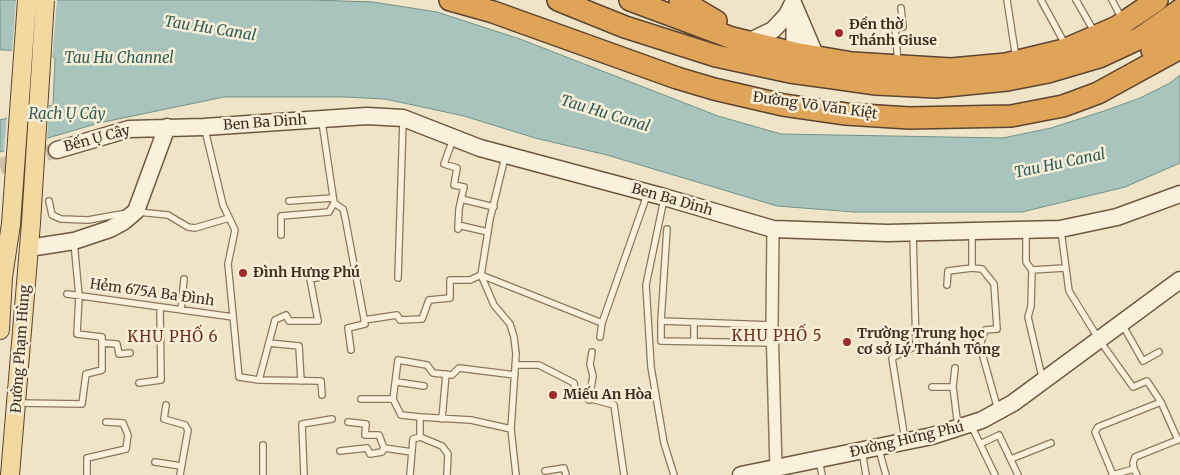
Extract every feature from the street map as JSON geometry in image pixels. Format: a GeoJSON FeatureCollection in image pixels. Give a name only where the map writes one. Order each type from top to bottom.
{"type":"FeatureCollection","features":[{"type":"Feature","properties":{"kind":"highway","name":"Đường Võ Văn Kiệt"},"geometry":{"type":"LineString","coordinates":[[450,0],[494,6],[554,9],[691,49],[788,81],[846,103],[904,107],[976,107],[1020,102],[1089,83],[1146,53],[1180,31]]}},
{"type":"Feature","properties":{"kind":"highway","name":"Đường Võ Văn Kiệt"},"geometry":{"type":"LineString","coordinates":[[630,0],[740,40],[788,81],[846,114],[909,118],[1011,116],[1063,106],[1098,93],[1180,48]]}},
{"type":"Feature","properties":{"kind":"highway"},"geometry":{"type":"LineString","coordinates":[[680,0],[717,22],[740,40]]}},
{"type":"Feature","properties":{"kind":"highway","name":"Đường Võ Văn Kiệt"},"geometry":{"type":"LineString","coordinates":[[788,81],[816,57],[898,67],[951,69],[1017,62],[1067,49],[1097,37],[1124,23],[1154,1]]}},
{"type":"Feature","properties":{"kind":"highway","name":"Đường Võ Văn Kiệt"},"geometry":{"type":"LineString","coordinates":[[494,6],[677,78],[788,81],[829,78],[876,84],[936,87],[1007,80],[1040,74],[1099,57],[1140,38],[1180,10]]}},
{"type":"Feature","properties":{"kind":"highway"},"geometry":{"type":"LineString","coordinates":[[816,57],[819,68],[829,78]]}},
{"type":"Feature","properties":{"kind":"main road","name":"Đường Phạm Hùng"},"geometry":{"type":"LineString","coordinates":[[0,330],[3,257],[11,224],[27,0]]}},
{"type":"Feature","properties":{"kind":"main road","name":"Đường Phạm Hùng"},"geometry":{"type":"LineString","coordinates":[[10,475],[31,223],[45,0]]}},
{"type":"Feature","properties":{"kind":"street"},"geometry":{"type":"LineString","coordinates":[[740,40],[773,30],[787,15],[793,1]]}},
{"type":"Feature","properties":{"kind":"street"},"geometry":{"type":"LineString","coordinates":[[793,1],[816,57]]}},
{"type":"Feature","properties":{"kind":"street"},"geometry":{"type":"LineString","coordinates":[[788,81],[796,26],[793,1]]}},
{"type":"Feature","properties":{"kind":"street","name":"Ben Ba Dinh"},"geometry":{"type":"LineString","coordinates":[[167,126],[204,127],[366,116],[403,118],[480,148],[647,192],[773,229],[913,233],[1060,229],[1117,217],[1180,194]]}},
{"type":"Feature","properties":{"kind":"street"},"geometry":{"type":"LineString","coordinates":[[29,248],[74,241],[110,229],[123,222],[136,211],[167,126]]}},
{"type":"Feature","properties":{"kind":"street","name":"Bến Ụ Cây"},"geometry":{"type":"LineString","coordinates":[[57,150],[129,129],[167,126]]}},
{"type":"Feature","properties":{"kind":"street"},"geometry":{"type":"LineString","coordinates":[[769,471],[773,343],[773,229]]}},
{"type":"Feature","properties":{"kind":"street","name":"Đường Hưng Phú"},"geometry":{"type":"LineString","coordinates":[[741,475],[769,471],[820,468],[862,451],[964,427],[998,412],[1044,382],[1180,280]]}},
{"type":"Feature","properties":{"kind":"lane"},"geometry":{"type":"LineString","coordinates":[[1007,0],[1017,62]]}},
{"type":"Feature","properties":{"kind":"lane"},"geometry":{"type":"LineString","coordinates":[[1041,0],[1067,49]]}},
{"type":"Feature","properties":{"kind":"lane"},"geometry":{"type":"LineString","coordinates":[[1076,0],[1097,37]]}},
{"type":"Feature","properties":{"kind":"lane"},"geometry":{"type":"LineString","coordinates":[[1112,0],[1124,23]]}},
{"type":"Feature","properties":{"kind":"lane"},"geometry":{"type":"LineString","coordinates":[[898,67],[895,28],[903,27],[901,8]]}},
{"type":"Feature","properties":{"kind":"lane"},"geometry":{"type":"LineString","coordinates":[[398,278],[403,118]]}},
{"type":"Feature","properties":{"kind":"lane"},"geometry":{"type":"LineString","coordinates":[[281,235],[281,216],[329,212],[333,201],[322,120]]}},
{"type":"Feature","properties":{"kind":"lane"},"geometry":{"type":"LineString","coordinates":[[204,127],[223,205],[235,230],[228,264],[239,377],[259,380],[321,381],[322,395]]}},
{"type":"Feature","properties":{"kind":"lane"},"geometry":{"type":"LineString","coordinates":[[454,137],[444,164],[457,168],[454,184],[464,188],[458,227],[488,232]]}},
{"type":"Feature","properties":{"kind":"lane"},"geometry":{"type":"LineString","coordinates":[[506,154],[480,275],[494,305],[510,324],[514,337],[515,375],[511,428],[516,475]]}},
{"type":"Feature","properties":{"kind":"lane"},"geometry":{"type":"LineString","coordinates":[[600,337],[602,323],[647,192]]}},
{"type":"Feature","properties":{"kind":"lane"},"geometry":{"type":"LineString","coordinates":[[664,197],[646,285],[651,367],[664,443],[674,475]]}},
{"type":"Feature","properties":{"kind":"lane"},"geometry":{"type":"LineString","coordinates":[[461,199],[494,207]]}},
{"type":"Feature","properties":{"kind":"lane"},"geometry":{"type":"LineString","coordinates":[[49,201],[52,214],[61,219],[88,220],[136,211],[168,216],[188,227],[195,228],[229,218]]}},
{"type":"Feature","properties":{"kind":"lane"},"geometry":{"type":"LineString","coordinates":[[289,201],[333,201],[343,209],[365,324],[348,328],[351,350]]}},
{"type":"Feature","properties":{"kind":"lane"},"geometry":{"type":"LineString","coordinates":[[667,229],[661,341],[773,343]]}},
{"type":"Feature","properties":{"kind":"lane"},"geometry":{"type":"LineString","coordinates":[[1060,229],[1064,268],[1069,291],[1132,387],[1147,381],[1161,402],[1179,439],[1135,457],[1132,463],[1137,475]]}},
{"type":"Feature","properties":{"kind":"lane"},"geometry":{"type":"LineString","coordinates":[[1026,230],[1026,262],[1032,270],[1028,317],[1044,382]]}},
{"type":"Feature","properties":{"kind":"lane"},"geometry":{"type":"LineString","coordinates":[[972,231],[972,268]]}},
{"type":"Feature","properties":{"kind":"lane"},"geometry":{"type":"LineString","coordinates":[[906,442],[892,358],[916,346],[913,233]]}},
{"type":"Feature","properties":{"kind":"lane"},"geometry":{"type":"LineString","coordinates":[[16,403],[82,404],[86,374],[102,370],[102,337],[77,334],[79,296],[74,241]]}},
{"type":"Feature","properties":{"kind":"lane"},"geometry":{"type":"LineString","coordinates":[[947,285],[948,271],[972,268],[982,269],[994,284],[997,329],[984,330],[980,346],[998,412]]}},
{"type":"Feature","properties":{"kind":"lane"},"geometry":{"type":"LineString","coordinates":[[1032,270],[1064,268]]}},
{"type":"Feature","properties":{"kind":"lane"},"geometry":{"type":"LineString","coordinates":[[259,380],[275,320],[286,315],[289,321],[318,321],[310,279],[355,271]]}},
{"type":"Feature","properties":{"kind":"lane"},"geometry":{"type":"LineString","coordinates":[[364,320],[398,315],[400,320],[422,319],[429,300],[450,298],[450,280],[470,280],[480,275],[602,323]]}},
{"type":"Feature","properties":{"kind":"lane"},"geometry":{"type":"LineString","coordinates":[[181,310],[184,279]]}},
{"type":"Feature","properties":{"kind":"lane","name":"Hẻm 675A Ba Đình"},"geometry":{"type":"LineString","coordinates":[[67,294],[233,317]]}},
{"type":"Feature","properties":{"kind":"lane"},"geometry":{"type":"LineString","coordinates":[[139,383],[161,380],[160,307]]}},
{"type":"Feature","properties":{"kind":"lane"},"geometry":{"type":"LineString","coordinates":[[661,321],[772,325]]}},
{"type":"Feature","properties":{"kind":"lane"},"geometry":{"type":"LineString","coordinates":[[694,322],[694,341]]}},
{"type":"Feature","properties":{"kind":"lane"},"geometry":{"type":"LineString","coordinates":[[1122,324],[1143,361],[1160,352]]}},
{"type":"Feature","properties":{"kind":"lane"},"geometry":{"type":"LineString","coordinates":[[102,343],[117,344],[119,354],[130,353]]}},
{"type":"Feature","properties":{"kind":"lane"},"geometry":{"type":"LineString","coordinates":[[269,343],[299,346],[301,381]]}},
{"type":"Feature","properties":{"kind":"lane"},"geometry":{"type":"LineString","coordinates":[[589,400],[593,376],[590,364],[592,352]]}},
{"type":"Feature","properties":{"kind":"lane"},"geometry":{"type":"LineString","coordinates":[[511,428],[471,420],[442,420],[401,415],[393,398],[397,382],[398,360],[427,365],[433,373],[452,375],[459,368],[515,375]]}},
{"type":"Feature","properties":{"kind":"lane"},"geometry":{"type":"LineString","coordinates":[[515,365],[539,365],[574,383],[576,395],[589,400],[614,405],[624,475]]}},
{"type":"Feature","properties":{"kind":"lane"},"geometry":{"type":"LineString","coordinates":[[955,368],[953,387],[964,427],[980,444],[995,475]]}},
{"type":"Feature","properties":{"kind":"lane"},"geometry":{"type":"LineString","coordinates":[[442,420],[446,374]]}},
{"type":"Feature","properties":{"kind":"lane"},"geometry":{"type":"LineString","coordinates":[[397,382],[424,386]]}},
{"type":"Feature","properties":{"kind":"lane"},"geometry":{"type":"LineString","coordinates":[[932,387],[953,387]]}},
{"type":"Feature","properties":{"kind":"lane"},"geometry":{"type":"LineString","coordinates":[[361,399],[393,398]]}},
{"type":"Feature","properties":{"kind":"lane"},"geometry":{"type":"LineString","coordinates":[[1134,469],[1112,475],[1095,432],[1098,427],[1161,402]]}},
{"type":"Feature","properties":{"kind":"lane"},"geometry":{"type":"LineString","coordinates":[[166,405],[164,419],[185,425],[188,430],[180,475]]}},
{"type":"Feature","properties":{"kind":"lane"},"geometry":{"type":"LineString","coordinates":[[420,417],[420,437]]}},
{"type":"Feature","properties":{"kind":"lane"},"geometry":{"type":"LineString","coordinates":[[304,475],[302,424],[332,419]]}},
{"type":"Feature","properties":{"kind":"lane"},"geometry":{"type":"LineString","coordinates":[[87,475],[87,458],[126,449],[128,435],[123,423],[106,422]]}},
{"type":"Feature","properties":{"kind":"lane"},"geometry":{"type":"LineString","coordinates":[[348,422],[366,424],[365,435],[379,435],[384,448]]}},
{"type":"Feature","properties":{"kind":"lane"},"geometry":{"type":"LineString","coordinates":[[980,444],[999,435],[1018,475]]}},
{"type":"Feature","properties":{"kind":"lane"},"geometry":{"type":"LineString","coordinates":[[410,475],[413,439],[420,437],[442,446],[448,454],[447,475]]}},
{"type":"Feature","properties":{"kind":"lane"},"geometry":{"type":"LineString","coordinates":[[1010,458],[1051,442]]}},
{"type":"Feature","properties":{"kind":"lane"},"geometry":{"type":"LineString","coordinates":[[263,445],[263,475]]}},
{"type":"Feature","properties":{"kind":"lane"},"geometry":{"type":"LineString","coordinates":[[340,451],[367,448],[370,454],[382,452],[384,448]]}},
{"type":"Feature","properties":{"kind":"lane"},"geometry":{"type":"LineString","coordinates":[[384,448],[412,452]]}},
{"type":"Feature","properties":{"kind":"lane"},"geometry":{"type":"LineString","coordinates":[[879,448],[886,475]]}},
{"type":"Feature","properties":{"kind":"lane"},"geometry":{"type":"LineString","coordinates":[[862,451],[866,475]]}},
{"type":"Feature","properties":{"kind":"lane"},"geometry":{"type":"LineString","coordinates":[[155,462],[181,466]]}},
{"type":"Feature","properties":{"kind":"lane"},"geometry":{"type":"LineString","coordinates":[[545,470],[564,468],[566,475]]}},
{"type":"Feature","properties":{"kind":"water","name":"Tau Hu Channel"},"geometry":{"type":"Polygon","coordinates":[[[0,0],[313,0],[373,2],[437,12],[520,39],[718,116],[781,134],[1003,138],[1051,128],[1104,111],[1140,98],[1170,83],[1180,75],[1180,163],[1125,187],[1022,212],[854,212],[777,206],[607,155],[535,138],[464,116],[385,99],[344,97],[224,97],[99,123],[0,152],[0,120],[53,105],[55,59],[48,51],[0,50],[0,0]]]}},
{"type":"Feature","properties":{"kind":"pier"},"geometry":{"type":"Polygon","coordinates":[[[16,0],[57,0],[52,60],[47,54],[12,53],[16,0]]]}},
{"type":"Feature","properties":{"kind":"pier"},"geometry":{"type":"Polygon","coordinates":[[[49,104],[47,141],[4,153],[7,116],[49,104]]]}},
{"type":"Feature","properties":{"kind":"tunnel"},"geometry":{"type":"LineString","coordinates":[[0,166],[57,150]]}},
{"type":"Feature","properties":{"kind":"place","name":"Đền thờ Thánh Giuse"},"geometry":{"type":"Point","coordinates":[839,33]}},
{"type":"Feature","properties":{"kind":"place","name":"Đình Hưng Phú"},"geometry":{"type":"Point","coordinates":[243,273]}},
{"type":"Feature","properties":{"kind":"place","name":"Trường Trung học cơ sở Lý Thánh Tông"},"geometry":{"type":"Point","coordinates":[847,342]}},
{"type":"Feature","properties":{"kind":"place","name":"Miếu An Hòa"},"geometry":{"type":"Point","coordinates":[553,395]}},
{"type":"Feature","properties":{"kind":"district","name":"KHU PHỐ 5"},"geometry":{"type":"Point","coordinates":[777,337]}},
{"type":"Feature","properties":{"kind":"district","name":"KHU PHỐ 6"},"geometry":{"type":"Point","coordinates":[173,338]}},
{"type":"Feature","properties":{"kind":"water label","name":"Tau Hu Canal"},"geometry":{"type":"Point","coordinates":[210,29]}},
{"type":"Feature","properties":{"kind":"water label","name":"Tau Hu Canal"},"geometry":{"type":"Point","coordinates":[605,114]}},
{"type":"Feature","properties":{"kind":"water label","name":"Rạch Ụ Cây"},"geometry":{"type":"Point","coordinates":[67,115]}},
{"type":"Feature","properties":{"kind":"water label","name":"Tau Hu Canal"},"geometry":{"type":"Point","coordinates":[1060,164]}}]}
